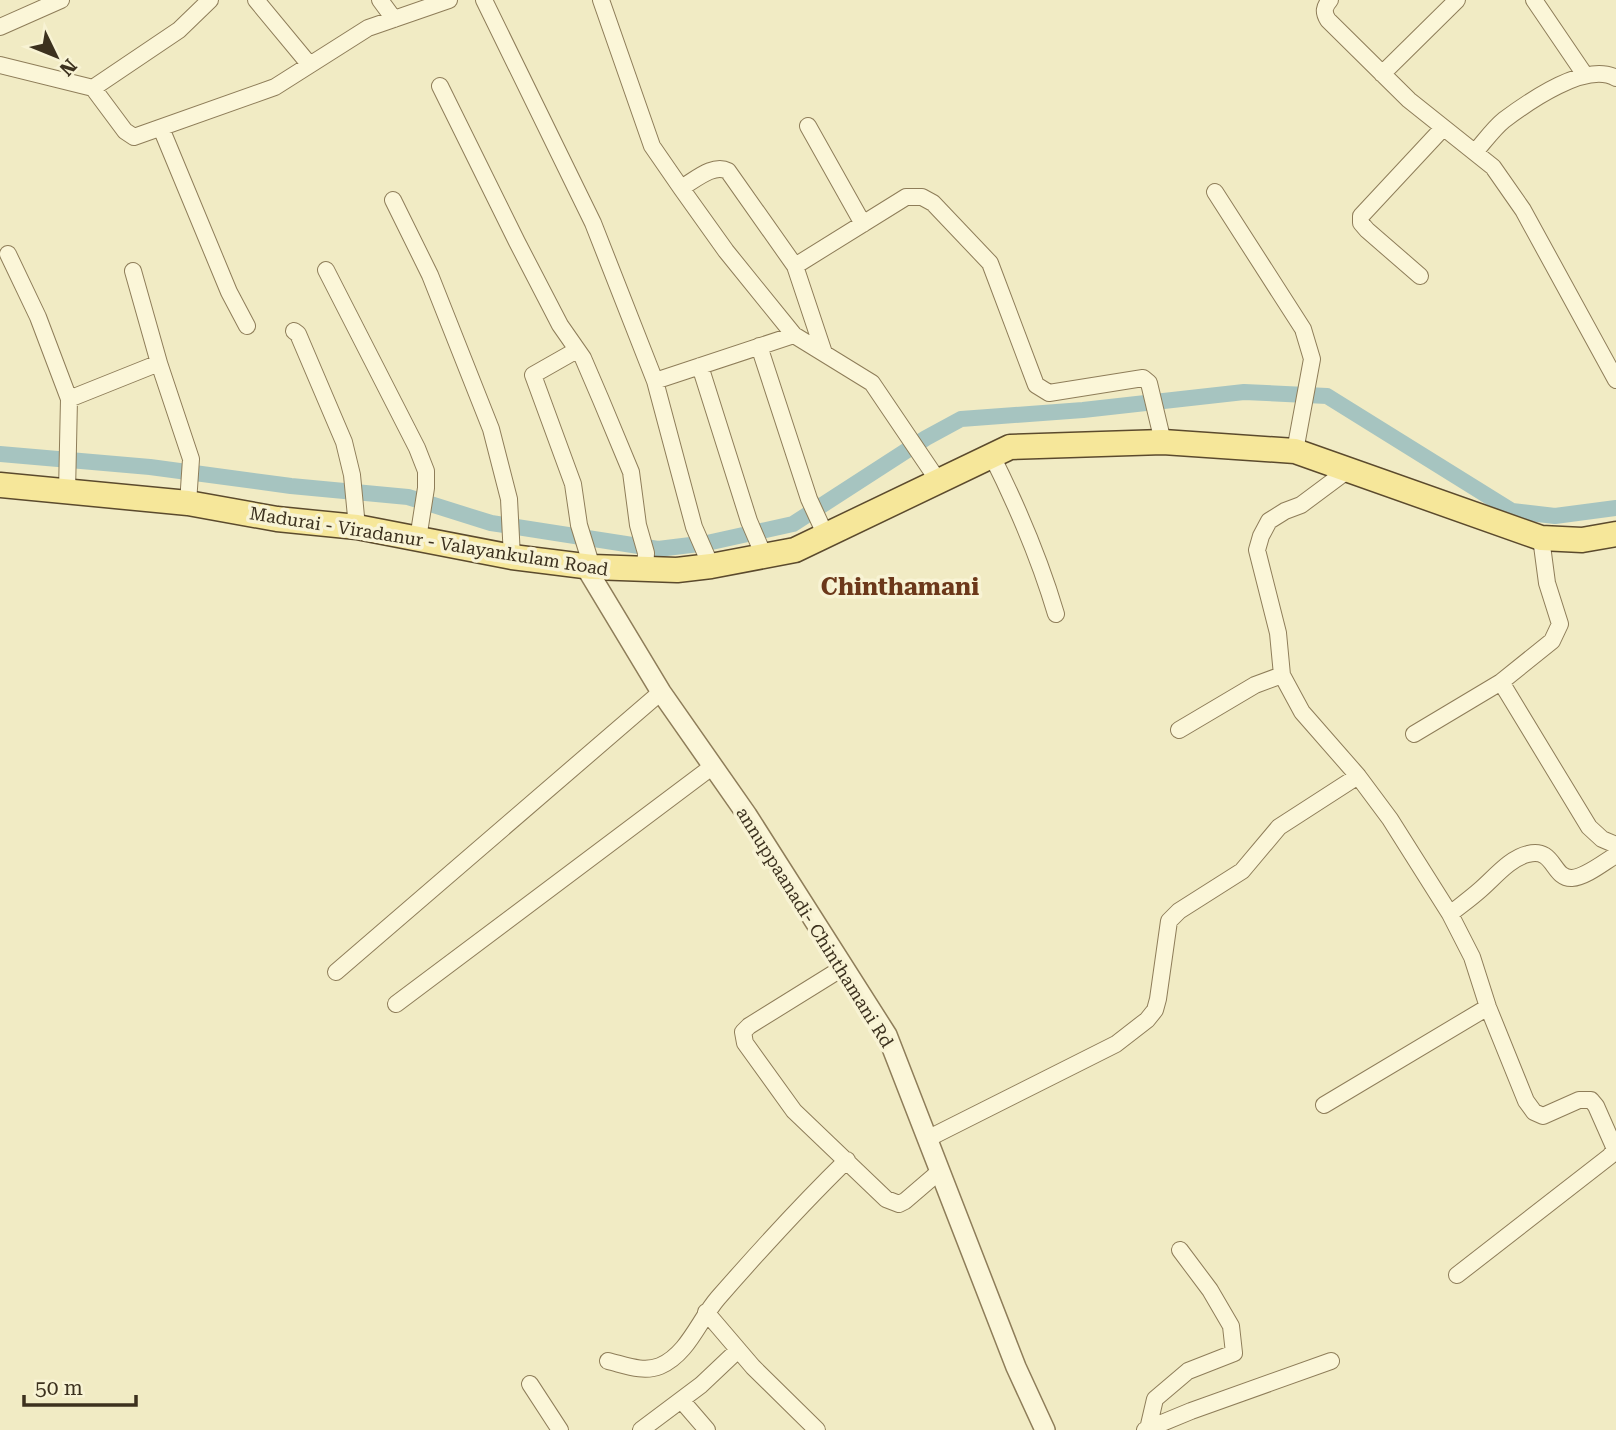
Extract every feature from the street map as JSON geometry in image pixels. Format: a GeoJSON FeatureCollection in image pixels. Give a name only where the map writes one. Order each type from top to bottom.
{"type":"FeatureCollection","features":[{"type":"Feature","properties":{"kind":"main road","name":"Madurai - Viradanur - Valayankulam Road"},"geometry":{"type":"LineString","coordinates":[[0,485],[68,481],[277,519],[356,516],[418,539],[588,561],[707,560],[760,548],[795,550],[822,528],[939,482],[1010,446],[1161,431],[1297,441],[1348,470],[1541,538],[1582,540],[1616,534]]}},
{"type":"Feature","properties":{"kind":"street"},"geometry":{"type":"LineString","coordinates":[[0,27],[61,0]]}},
{"type":"Feature","properties":{"kind":"street"},"geometry":{"type":"LineString","coordinates":[[93,88],[169,37],[210,0]]}},
{"type":"Feature","properties":{"kind":"street"},"geometry":{"type":"LineString","coordinates":[[256,0],[309,64]]}},
{"type":"Feature","properties":{"kind":"street"},"geometry":{"type":"LineString","coordinates":[[380,0],[394,19]]}},
{"type":"Feature","properties":{"kind":"street"},"geometry":{"type":"LineString","coordinates":[[0,65],[93,88],[129,135],[134,137],[275,87],[368,28],[449,0]]}},
{"type":"Feature","properties":{"kind":"street"},"geometry":{"type":"LineString","coordinates":[[484,0],[593,223],[655,381],[694,527],[707,560]]}},
{"type":"Feature","properties":{"kind":"street"},"geometry":{"type":"LineString","coordinates":[[601,0],[652,146],[681,188],[726,251],[794,335],[872,383],[939,482]]}},
{"type":"Feature","properties":{"kind":"street"},"geometry":{"type":"LineString","coordinates":[[1330,0],[1324,14],[1328,20],[1409,100],[1493,167],[1523,210],[1616,380]]}},
{"type":"Feature","properties":{"kind":"street"},"geometry":{"type":"LineString","coordinates":[[1382,74],[1457,0]]}},
{"type":"Feature","properties":{"kind":"street"},"geometry":{"type":"LineString","coordinates":[[1534,0],[1585,75]]}},
{"type":"Feature","properties":{"kind":"street"},"geometry":{"type":"LineString","coordinates":[[1475,152],[1503,121],[1551,89],[1585,75],[1611,75],[1616,78]]}},
{"type":"Feature","properties":{"kind":"street"},"geometry":{"type":"LineString","coordinates":[[440,86],[547,301],[597,389],[631,472],[645,562]]}},
{"type":"Feature","properties":{"kind":"street"},"geometry":{"type":"LineString","coordinates":[[808,126],[863,224]]}},
{"type":"Feature","properties":{"kind":"street"},"geometry":{"type":"LineString","coordinates":[[161,128],[229,292],[247,326]]}},
{"type":"Feature","properties":{"kind":"street"},"geometry":{"type":"LineString","coordinates":[[1420,276],[1367,230],[1361,223],[1361,216],[1443,128]]}},
{"type":"Feature","properties":{"kind":"street"},"geometry":{"type":"LineString","coordinates":[[681,188],[714,169],[728,170],[794,266],[824,354]]}},
{"type":"Feature","properties":{"kind":"street"},"geometry":{"type":"LineString","coordinates":[[1215,192],[1303,329],[1312,359],[1297,441]]}},
{"type":"Feature","properties":{"kind":"street"},"geometry":{"type":"LineString","coordinates":[[794,266],[906,197],[922,197],[933,203],[990,263],[1037,385],[1042,390],[1049,393],[1143,378],[1149,383],[1161,431]]}},
{"type":"Feature","properties":{"kind":"street"},"geometry":{"type":"LineString","coordinates":[[393,200],[456,337],[491,429],[509,499],[512,550]]}},
{"type":"Feature","properties":{"kind":"street"},"geometry":{"type":"LineString","coordinates":[[8,254],[38,317],[69,399],[68,481]]}},
{"type":"Feature","properties":{"kind":"street"},"geometry":{"type":"LineString","coordinates":[[326,270],[417,448],[426,471],[418,539]]}},
{"type":"Feature","properties":{"kind":"street"},"geometry":{"type":"LineString","coordinates":[[133,271],[159,363],[191,459],[188,503]]}},
{"type":"Feature","properties":{"kind":"street"},"geometry":{"type":"LineString","coordinates":[[294,331],[298,334],[344,442],[352,475],[356,516]]}},
{"type":"Feature","properties":{"kind":"street"},"geometry":{"type":"LineString","coordinates":[[655,381],[794,335]]}},
{"type":"Feature","properties":{"kind":"street"},"geometry":{"type":"LineString","coordinates":[[759,346],[809,499],[822,528]]}},
{"type":"Feature","properties":{"kind":"street"},"geometry":{"type":"LineString","coordinates":[[577,350],[533,375],[573,484],[588,561]]}},
{"type":"Feature","properties":{"kind":"street"},"geometry":{"type":"LineString","coordinates":[[69,399],[159,363]]}},
{"type":"Feature","properties":{"kind":"street"},"geometry":{"type":"LineString","coordinates":[[700,366],[760,548]]}},
{"type":"Feature","properties":{"kind":"street"},"geometry":{"type":"LineString","coordinates":[[992,456],[1046,580],[1056,614]]}},
{"type":"Feature","properties":{"kind":"street"},"geometry":{"type":"LineString","coordinates":[[1348,470],[1301,505],[1269,521],[1261,536],[1257,550],[1278,634],[1282,675],[1302,712],[1358,776],[1390,819],[1450,914],[1472,957],[1488,1007],[1526,1101],[1534,1112],[1543,1115],[1579,1100],[1591,1100],[1615,1149],[1610,1156],[1457,1275]]}},
{"type":"Feature","properties":{"kind":"street"},"geometry":{"type":"LineString","coordinates":[[1414,734],[1502,682],[1552,641],[1560,624],[1547,583],[1541,538]]}},
{"type":"Feature","properties":{"kind":"street","name":"annuppaanadi- Chinthamani Rd"},"geometry":{"type":"LineString","coordinates":[[588,561],[661,692],[747,815],[887,1035],[1016,1367],[1045,1430]]}},
{"type":"Feature","properties":{"kind":"street"},"geometry":{"type":"LineString","coordinates":[[1179,730],[1255,685],[1282,675]]}},
{"type":"Feature","properties":{"kind":"street"},"geometry":{"type":"LineString","coordinates":[[1502,682],[1589,828],[1602,839],[1616,845]]}},
{"type":"Feature","properties":{"kind":"street"},"geometry":{"type":"LineString","coordinates":[[335,972],[661,692]]}},
{"type":"Feature","properties":{"kind":"street"},"geometry":{"type":"LineString","coordinates":[[396,1004],[713,766]]}},
{"type":"Feature","properties":{"kind":"street"},"geometry":{"type":"LineString","coordinates":[[927,1139],[1116,1044],[1147,1020],[1158,999],[1169,921],[1242,871],[1279,827],[1358,776]]}},
{"type":"Feature","properties":{"kind":"street"},"geometry":{"type":"LineString","coordinates":[[1450,914],[1526,854],[1540,853],[1548,857],[1562,875],[1571,878],[1580,876],[1616,855]]}},
{"type":"Feature","properties":{"kind":"street"},"geometry":{"type":"LineString","coordinates":[[844,967],[749,1026],[743,1032],[745,1044],[794,1111],[886,1199],[899,1204],[905,1201],[940,1171]]}},
{"type":"Feature","properties":{"kind":"street"},"geometry":{"type":"LineString","coordinates":[[1324,1105],[1488,1007]]}},
{"type":"Feature","properties":{"kind":"street"},"geometry":{"type":"LineString","coordinates":[[608,1361],[643,1370],[659,1366],[680,1354],[706,1312],[755,1255],[847,1160]]}},
{"type":"Feature","properties":{"kind":"street"},"geometry":{"type":"LineString","coordinates":[[1147,1429],[1155,1399],[1188,1371],[1234,1353],[1231,1326],[1210,1290],[1180,1250]]}},
{"type":"Feature","properties":{"kind":"street"},"geometry":{"type":"LineString","coordinates":[[706,1312],[753,1367],[817,1430]]}},
{"type":"Feature","properties":{"kind":"street"},"geometry":{"type":"LineString","coordinates":[[641,1430],[682,1401],[738,1350]]}},
{"type":"Feature","properties":{"kind":"street"},"geometry":{"type":"LineString","coordinates":[[1147,1429],[1331,1361]]}},
{"type":"Feature","properties":{"kind":"street"},"geometry":{"type":"LineString","coordinates":[[530,1384],[561,1430]]}},
{"type":"Feature","properties":{"kind":"street"},"geometry":{"type":"LineString","coordinates":[[682,1401],[707,1430]]}},
{"type":"Feature","properties":{"kind":"waterway"},"geometry":{"type":"LineString","coordinates":[[0,454],[150,467],[291,486],[408,497],[491,523],[658,549],[707,543],[793,524],[926,438],[961,419],[1083,410],[1244,392],[1327,396],[1512,511],[1555,516],[1616,508]]}},
{"type":"Feature","properties":{"kind":"district","name":"Chinthamani"},"geometry":{"type":"Point","coordinates":[900,587]}}]}
